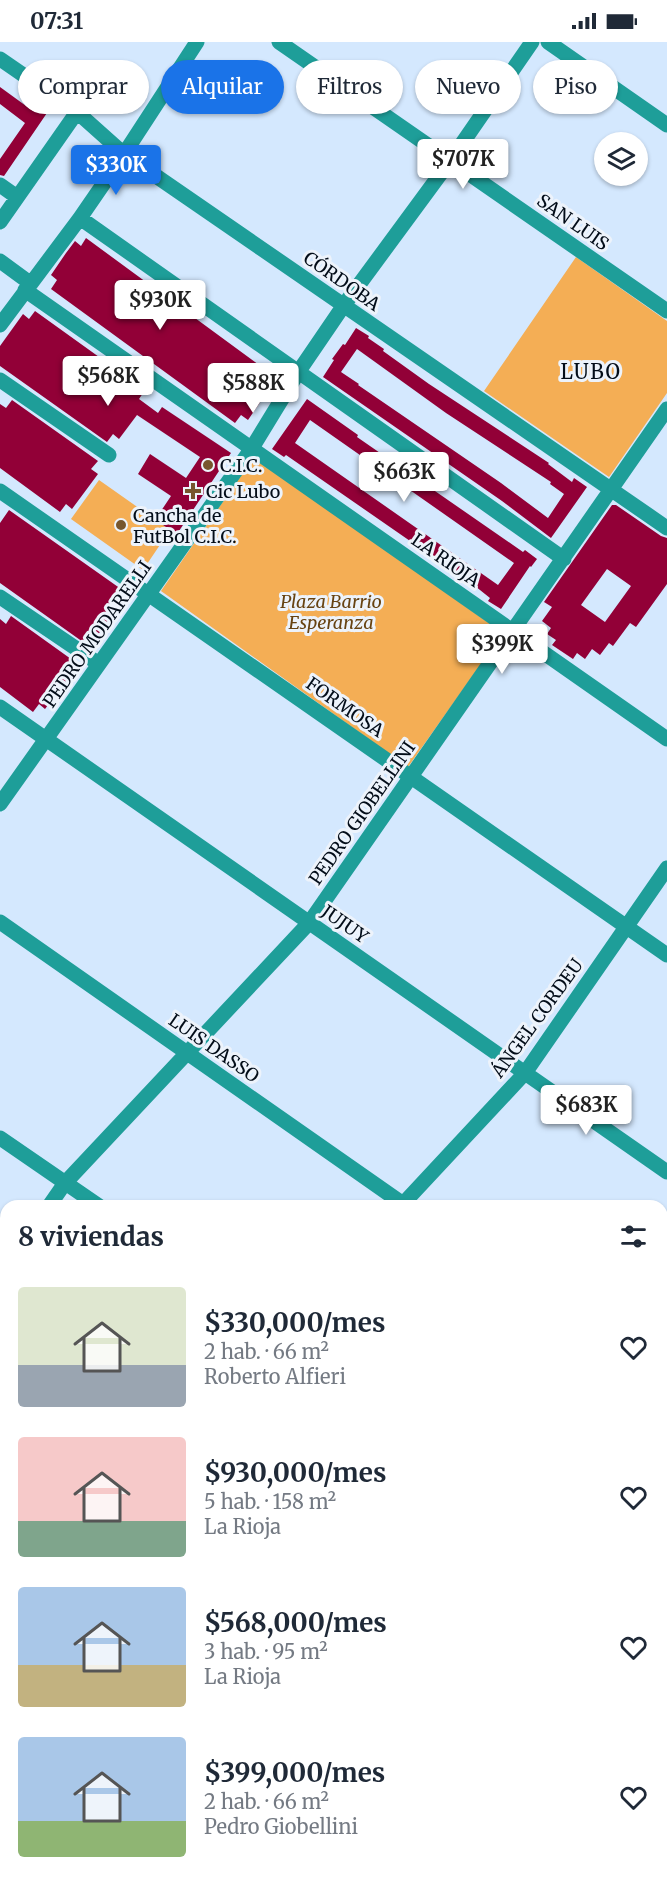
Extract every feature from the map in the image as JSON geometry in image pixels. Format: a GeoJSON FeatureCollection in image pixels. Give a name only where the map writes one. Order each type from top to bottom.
{"type":"FeatureCollection","features":[{"type":"Feature","properties":{"kind":"street"},"geometry":{"type":"LineString","coordinates":[[0,325],[80,218],[197,42]]}},
{"type":"Feature","properties":{"kind":"street","name":"SAN LUIS"},"geometry":{"type":"LineString","coordinates":[[279,42],[667,311]]}},
{"type":"Feature","properties":{"kind":"street","name":"PEDRO MODARELLI"},"geometry":{"type":"LineString","coordinates":[[0,804],[252,448],[298,371],[344,305],[450,161],[532,42]]}},
{"type":"Feature","properties":{"kind":"street"},"geometry":{"type":"LineString","coordinates":[[548,42],[667,125]]}},
{"type":"Feature","properties":{"kind":"street","name":"CÓRDOBA"},"geometry":{"type":"LineString","coordinates":[[0,59],[18,71]]}},
{"type":"Feature","properties":{"kind":"street"},"geometry":{"type":"LineString","coordinates":[[0,222],[76,114]]}},
{"type":"Feature","properties":{"kind":"street","name":"CÓRDOBA"},"geometry":{"type":"LineString","coordinates":[[79,114],[124,154],[667,528]]}},
{"type":"Feature","properties":{"kind":"street"},"geometry":{"type":"LineString","coordinates":[[0,185],[17,197]]}},
{"type":"Feature","properties":{"kind":"street"},"geometry":{"type":"LineString","coordinates":[[80,218],[564,559]]}},
{"type":"Feature","properties":{"kind":"street","name":"LA RIOJA"},"geometry":{"type":"LineString","coordinates":[[0,261],[28,286],[252,448],[667,739]]}},
{"type":"Feature","properties":{"kind":"street"},"geometry":{"type":"LineString","coordinates":[[0,380],[109,455]]}},
{"type":"Feature","properties":{"kind":"street","name":"PEDRO GIOBELLINI"},"geometry":{"type":"LineString","coordinates":[[53,1200],[65,1183],[309,923],[667,409]]}},
{"type":"Feature","properties":{"kind":"street","name":"FORMOSA"},"geometry":{"type":"LineString","coordinates":[[0,491],[667,955]]}},
{"type":"Feature","properties":{"kind":"street"},"geometry":{"type":"LineString","coordinates":[[0,597],[99,664]]}},
{"type":"Feature","properties":{"kind":"street","name":"JUJUY"},"geometry":{"type":"LineString","coordinates":[[0,707],[667,1172]]}},
{"type":"Feature","properties":{"kind":"street","name":"ÁNGEL CORDEU"},"geometry":{"type":"LineString","coordinates":[[408,1200],[525,1073],[667,868]]}},
{"type":"Feature","properties":{"kind":"street","name":"LUIS DASSO"},"geometry":{"type":"LineString","coordinates":[[0,922],[396,1200]]}},
{"type":"Feature","properties":{"kind":"street"},"geometry":{"type":"LineString","coordinates":[[0,1138],[90,1200]]}},
{"type":"Feature","properties":{"kind":"green space"},"geometry":{"type":"Polygon","coordinates":[[[576,257],[667,321],[667,393],[609,477],[484,391],[576,257]]]}},
{"type":"Feature","properties":{"kind":"green space","name":"Plaza Barrio Esperanza"},"geometry":{"type":"Polygon","coordinates":[[[254,457],[503,633],[408,767],[161,591],[254,457]]]}},
{"type":"Feature","properties":{"kind":"green space","name":"Cancha de FutBol C.I.C."},"geometry":{"type":"Polygon","coordinates":[[[99,480],[170,530],[143,570],[71,519],[99,480]]]}},
{"type":"Feature","properties":{"kind":"building"},"geometry":{"type":"Polygon","coordinates":[[[0,87],[18,100],[18,114],[46,114],[4,176],[0,175],[0,159],[25,123],[0,104],[0,87]]]}},
{"type":"Feature","properties":{"kind":"building"},"geometry":{"type":"Polygon","coordinates":[[[86,238],[270,373],[264,381],[271,386],[248,420],[241,415],[235,423],[51,289],[57,280],[51,275],[66,253],[75,241],[81,246],[86,238]]]}},
{"type":"Feature","properties":{"kind":"building"},"geometry":{"type":"Polygon","coordinates":[[[35,311],[145,390],[139,399],[158,413],[162,407],[231,453],[177,534],[155,520],[171,496],[138,474],[150,454],[186,478],[200,457],[137,415],[119,439],[113,434],[107,442],[0,366],[0,346],[23,314],[29,319],[35,311]]]}},
{"type":"Feature","properties":{"kind":"building"},"geometry":{"type":"Polygon","coordinates":[[[356,328],[369,336],[368,338],[384,349],[383,351],[429,384],[549,463],[572,482],[574,478],[587,487],[551,538],[502,501],[323,377],[334,360],[332,359],[343,344],[345,345],[356,328]],[[357,349],[341,372],[548,518],[564,494],[550,484],[551,482],[446,413],[357,349]]]}},
{"type":"Feature","properties":{"kind":"building"},"geometry":{"type":"Polygon","coordinates":[[[307,399],[358,435],[357,437],[523,552],[525,550],[537,559],[501,609],[488,601],[490,598],[475,586],[286,455],[284,457],[272,449],[307,399]],[[310,420],[295,443],[498,585],[514,563],[310,420]]]}},
{"type":"Feature","properties":{"kind":"building"},"geometry":{"type":"Polygon","coordinates":[[[12,400],[98,461],[91,469],[98,474],[72,509],[66,504],[60,512],[0,468],[0,404],[6,408],[12,400]]]}},
{"type":"Feature","properties":{"kind":"building"},"geometry":{"type":"Polygon","coordinates":[[[612,505],[616,505],[667,538],[667,584],[636,627],[630,623],[613,646],[609,643],[600,655],[592,649],[585,659],[577,653],[573,659],[552,645],[556,640],[547,634],[551,628],[542,621],[552,607],[544,602],[612,505]],[[607,569],[581,605],[605,622],[631,586],[607,569]]]}},
{"type":"Feature","properties":{"kind":"building"},"geometry":{"type":"Polygon","coordinates":[[[9,510],[121,589],[115,597],[121,602],[95,639],[89,634],[83,642],[0,583],[0,523],[9,510]]]}},
{"type":"Feature","properties":{"kind":"building"},"geometry":{"type":"Polygon","coordinates":[[[11,616],[71,659],[65,668],[72,673],[45,709],[39,704],[33,712],[0,687],[0,619],[6,624],[11,616]]]}},
{"type":"Feature","properties":{"kind":"place","name":"C.I.C."},"geometry":{"type":"Point","coordinates":[208,465]}},
{"type":"Feature","properties":{"kind":"place","name":"Cic Lubo"},"geometry":{"type":"Point","coordinates":[193,491]}},
{"type":"Feature","properties":{"kind":"place","name":"Cancha de FutBol C.I.C."},"geometry":{"type":"Point","coordinates":[121,525]}},
{"type":"Feature","properties":{"kind":"district","name":"LUBO"},"geometry":{"type":"Point","coordinates":[591,371]}}]}
